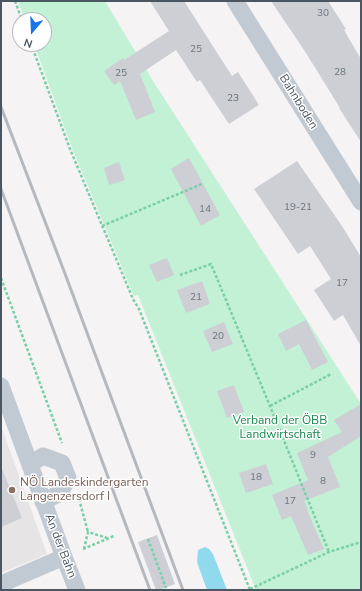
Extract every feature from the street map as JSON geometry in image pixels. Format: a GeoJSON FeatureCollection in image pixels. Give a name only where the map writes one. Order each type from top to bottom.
{"type":"FeatureCollection","features":[{"type":"Feature","properties":{"kind":"street","name":"Bahnboden"},"geometry":{"type":"LineString","coordinates":[[235,1],[361,202]]}},
{"type":"Feature","properties":{"kind":"street","name":"An der Bahn"},"geometry":{"type":"LineString","coordinates":[[1,386],[43,502],[78,590]]}},
{"type":"Feature","properties":{"kind":"street","name":"An der Bahn"},"geometry":{"type":"LineString","coordinates":[[30,464],[43,456],[62,463],[68,478],[60,493],[43,502]]}},
{"type":"Feature","properties":{"kind":"street"},"geometry":{"type":"LineString","coordinates":[[1,584],[64,557]]}},
{"type":"Feature","properties":{"kind":"path"},"geometry":{"type":"LineString","coordinates":[[15,1],[19,12]]}},
{"type":"Feature","properties":{"kind":"path"},"geometry":{"type":"LineString","coordinates":[[34,52],[70,149],[133,299],[139,309],[250,589],[329,552],[361,542]]}},
{"type":"Feature","properties":{"kind":"path"},"geometry":{"type":"LineString","coordinates":[[102,226],[202,184]]}},
{"type":"Feature","properties":{"kind":"path"},"geometry":{"type":"LineString","coordinates":[[180,275],[211,264],[329,552]]}},
{"type":"Feature","properties":{"kind":"path"},"geometry":{"type":"LineString","coordinates":[[1,278],[63,444]]}},
{"type":"Feature","properties":{"kind":"path"},"geometry":{"type":"LineString","coordinates":[[270,406],[330,374]]}},
{"type":"Feature","properties":{"kind":"path"},"geometry":{"type":"LineString","coordinates":[[78,495],[89,532],[84,549]]}},
{"type":"Feature","properties":{"kind":"path"},"geometry":{"type":"LineString","coordinates":[[89,532],[108,538]]}},
{"type":"Feature","properties":{"kind":"path"},"geometry":{"type":"LineString","coordinates":[[96,544],[114,536]]}},
{"type":"Feature","properties":{"kind":"path"},"geometry":{"type":"LineString","coordinates":[[148,539],[166,588]]}},
{"type":"Feature","properties":{"kind":"shaded area","name":"NÖ Landeskindergarten Langenzersdorf I"},"geometry":{"type":"Polygon","coordinates":[[[1,426],[47,554],[1,573],[1,426]]]}},
{"type":"Feature","properties":{"kind":"green space","name":"Verband der ÖBB Landwirtschaft"},"geometry":{"type":"Polygon","coordinates":[[[18,1],[105,1],[153,81],[361,404],[361,590],[256,590],[138,295],[134,296],[72,148],[37,52],[52,52],[52,12],[22,12],[18,1]]]}},
{"type":"Feature","properties":{"kind":"water"},"geometry":{"type":"Polygon","coordinates":[[[205,547],[213,554],[227,590],[207,590],[197,562],[198,550],[205,547]]]}},
{"type":"Feature","properties":{"kind":"building"},"geometry":{"type":"Polygon","coordinates":[[[150,1],[184,1],[232,76],[238,72],[259,105],[229,124],[200,80],[197,82],[176,50],[140,74],[155,112],[136,120],[120,81],[114,85],[104,71],[169,31],[150,1]]]}},
{"type":"Feature","properties":{"kind":"building"},"geometry":{"type":"Polygon","coordinates":[[[271,1],[328,1],[346,29],[344,30],[361,59],[361,142],[306,53],[271,1]]]}},
{"type":"Feature","properties":{"kind":"building"},"geometry":{"type":"Polygon","coordinates":[[[189,158],[220,215],[201,226],[171,169],[189,158]]]}},
{"type":"Feature","properties":{"kind":"building"},"geometry":{"type":"Polygon","coordinates":[[[297,161],[342,226],[361,257],[361,346],[343,315],[334,321],[314,290],[331,279],[310,246],[298,254],[254,189],[297,161]]]}},
{"type":"Feature","properties":{"kind":"building"},"geometry":{"type":"Polygon","coordinates":[[[119,162],[125,180],[109,185],[104,168],[119,162]]]}},
{"type":"Feature","properties":{"kind":"building"},"geometry":{"type":"Polygon","coordinates":[[[167,258],[174,275],[157,282],[149,265],[167,258]]]}},
{"type":"Feature","properties":{"kind":"building"},"geometry":{"type":"Polygon","coordinates":[[[202,281],[210,304],[186,313],[177,290],[202,281]]]}},
{"type":"Feature","properties":{"kind":"building"},"geometry":{"type":"Polygon","coordinates":[[[306,320],[328,362],[312,370],[299,344],[286,351],[278,334],[306,320]]]}},
{"type":"Feature","properties":{"kind":"building"},"geometry":{"type":"Polygon","coordinates":[[[224,322],[233,344],[212,352],[203,331],[224,322]]]}},
{"type":"Feature","properties":{"kind":"building"},"geometry":{"type":"Polygon","coordinates":[[[234,385],[244,412],[227,418],[217,391],[234,385]]]}},
{"type":"Feature","properties":{"kind":"building"},"geometry":{"type":"Polygon","coordinates":[[[361,404],[361,436],[328,457],[340,487],[304,501],[324,549],[308,555],[291,516],[282,520],[272,495],[308,480],[297,453],[342,432],[334,420],[361,404]]]}},
{"type":"Feature","properties":{"kind":"building"},"geometry":{"type":"Polygon","coordinates":[[[266,464],[273,484],[246,493],[239,473],[266,464]]]}},
{"type":"Feature","properties":{"kind":"building"},"geometry":{"type":"Polygon","coordinates":[[[1,469],[22,518],[1,527],[1,469]]]}},
{"type":"Feature","properties":{"kind":"building"},"geometry":{"type":"Polygon","coordinates":[[[157,535],[175,584],[159,590],[156,590],[138,542],[157,535]]]}},
{"type":"Feature","properties":{"kind":"railway"},"geometry":{"type":"LineString","coordinates":[[1,107],[183,590]]}},
{"type":"Feature","properties":{"kind":"railway"},"geometry":{"type":"LineString","coordinates":[[1,189],[150,590]]}},
{"type":"Feature","properties":{"kind":"place","name":"NÖ Landeskindergarten Langenzersdorf I"},"geometry":{"type":"Point","coordinates":[12,490]}}]}
